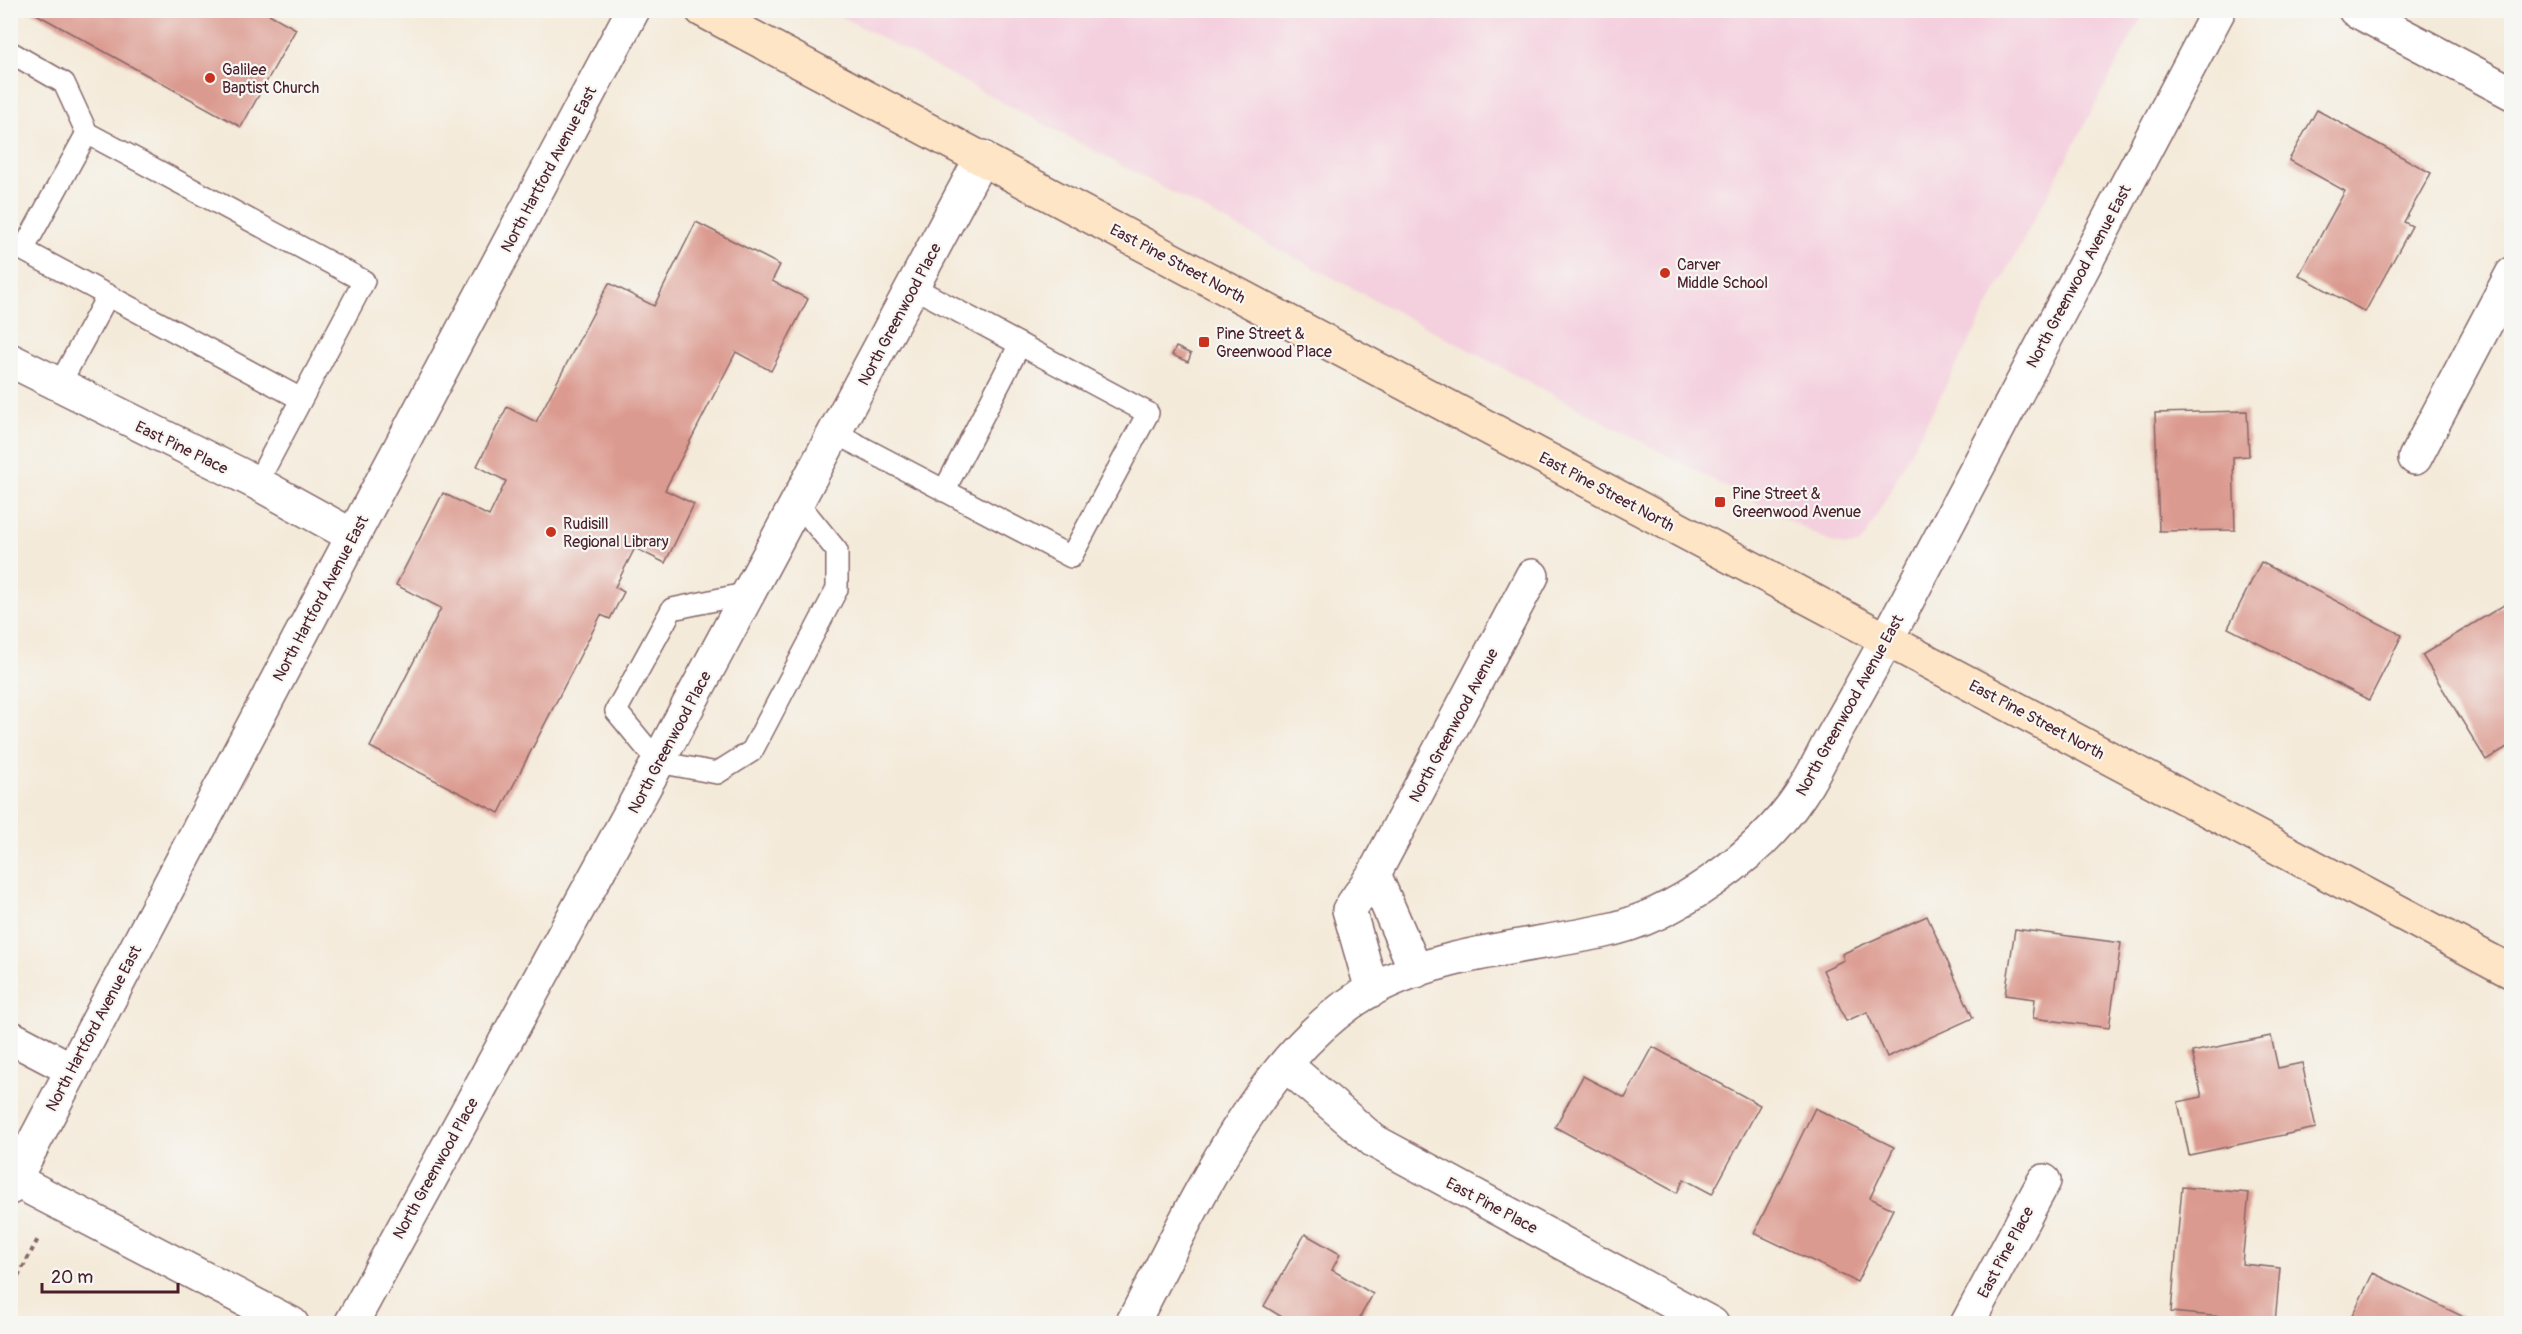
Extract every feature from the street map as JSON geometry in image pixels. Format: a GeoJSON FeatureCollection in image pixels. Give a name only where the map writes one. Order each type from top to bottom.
{"type":"FeatureCollection","features":[{"type":"Feature","properties":{"kind":"main road","name":"East Pine Street North"},"geometry":{"type":"LineString","coordinates":[[702,10],[2511,972]]}},
{"type":"Feature","properties":{"kind":"street","name":"North Hartford Avenue East"},"geometry":{"type":"LineString","coordinates":[[13,1184],[71,1069],[633,10]]}},
{"type":"Feature","properties":{"kind":"street","name":"North Greenwood Avenue East"},"geometry":{"type":"LineString","coordinates":[[1132,1323],[1226,1148],[1252,1108],[1286,1065],[1330,1020],[1372,990],[1416,971],[1498,950],[1607,931],[1666,909],[1706,886],[1767,837],[1800,795],[1887,639],[2219,10]]}},
{"type":"Feature","properties":{"kind":"street"},"geometry":{"type":"LineString","coordinates":[[2355,10],[2511,93]]}},
{"type":"Feature","properties":{"kind":"street","name":"North Greenwood Place"},"geometry":{"type":"LineString","coordinates":[[351,1323],[658,762],[982,158]]}},
{"type":"Feature","properties":{"kind":"street"},"geometry":{"type":"LineString","coordinates":[[2415,458],[2511,274]]}},
{"type":"Feature","properties":{"kind":"street","name":"East Pine Place"},"geometry":{"type":"LineString","coordinates":[[10,360],[256,483],[353,536]]}},
{"type":"Feature","properties":{"kind":"street","name":"North Greenwood Avenue"},"geometry":{"type":"LineString","coordinates":[[1372,990],[1349,910],[1374,874],[1532,576]]}},
{"type":"Feature","properties":{"kind":"street"},"geometry":{"type":"LineString","coordinates":[[1374,874],[1416,971]]}},
{"type":"Feature","properties":{"kind":"street"},"geometry":{"type":"LineString","coordinates":[[10,1037],[71,1069]]}},
{"type":"Feature","properties":{"kind":"street","name":"East Pine Place"},"geometry":{"type":"LineString","coordinates":[[1286,1065],[1374,1141],[1712,1323]]}},
{"type":"Feature","properties":{"kind":"street","name":"East Pine Place"},"geometry":{"type":"LineString","coordinates":[[1966,1323],[2044,1181]]}},
{"type":"Feature","properties":{"kind":"street"},"geometry":{"type":"LineString","coordinates":[[13,1184],[57,1202],[292,1323]]}},
{"type":"Feature","properties":{"kind":"lane"},"geometry":{"type":"LineString","coordinates":[[10,52],[64,83],[87,133],[364,281],[256,483]]}},
{"type":"Feature","properties":{"kind":"lane"},"geometry":{"type":"LineString","coordinates":[[87,133],[23,250],[301,399]]}},
{"type":"Feature","properties":{"kind":"lane"},"geometry":{"type":"LineString","coordinates":[[835,433],[1071,558],[1148,413],[913,287]]}},
{"type":"Feature","properties":{"kind":"lane"},"geometry":{"type":"LineString","coordinates":[[59,386],[108,295]]}},
{"type":"Feature","properties":{"kind":"lane"},"geometry":{"type":"LineString","coordinates":[[944,491],[1020,344]]}},
{"type":"Feature","properties":{"kind":"lane"},"geometry":{"type":"LineString","coordinates":[[749,593],[672,609],[616,711],[658,762],[717,774],[752,751],[837,590],[837,551],[798,503]]}},
{"type":"Feature","properties":{"kind":"path"},"geometry":{"type":"LineString","coordinates":[[10,1293],[57,1202]]}},
{"type":"Feature","properties":{"kind":"shaded area","name":"Carver Middle School"},"geometry":{"type":"Polygon","coordinates":[[[831,11],[2145,11],[1866,536],[1859,545],[1845,546],[1828,541],[831,11]]]}},
{"type":"Feature","properties":{"kind":"building","name":"Galilee Baptist Church"},"geometry":{"type":"Polygon","coordinates":[[[29,10],[262,10],[296,29],[241,127],[29,10]]]}},
{"type":"Feature","properties":{"kind":"building"},"geometry":{"type":"Polygon","coordinates":[[[2317,110],[2431,173],[2404,222],[2412,226],[2365,312],[2299,275],[2345,191],[2289,160],[2317,110]]]}},
{"type":"Feature","properties":{"kind":"building","name":"Rudisill Regional Library"},"geometry":{"type":"Polygon","coordinates":[[[696,222],[780,265],[772,281],[808,299],[771,371],[736,352],[665,490],[694,504],[665,563],[635,548],[615,587],[624,592],[610,619],[601,615],[499,813],[370,747],[441,608],[396,585],[443,493],[489,516],[506,481],[477,466],[507,407],[536,422],[609,283],[654,306],[696,222]]]}},
{"type":"Feature","properties":{"kind":"building"},"geometry":{"type":"Polygon","coordinates":[[[1176,347],[1191,354],[1188,362],[1172,355],[1176,347]]]}},
{"type":"Feature","properties":{"kind":"building"},"geometry":{"type":"Polygon","coordinates":[[[2247,411],[2249,456],[2233,457],[2235,530],[2159,531],[2155,413],[2247,411]]]}},
{"type":"Feature","properties":{"kind":"building"},"geometry":{"type":"Polygon","coordinates":[[[2261,562],[2402,635],[2369,700],[2228,628],[2261,562]]]}},
{"type":"Feature","properties":{"kind":"building"},"geometry":{"type":"Polygon","coordinates":[[[2512,600],[2512,744],[2486,760],[2422,655],[2512,600]]]}},
{"type":"Feature","properties":{"kind":"building"},"geometry":{"type":"Polygon","coordinates":[[[1927,916],[1973,1018],[1887,1057],[1867,1012],[1846,1021],[1823,970],[1844,960],[1842,954],[1927,916]]]}},
{"type":"Feature","properties":{"kind":"building"},"geometry":{"type":"Polygon","coordinates":[[[2015,929],[2121,943],[2109,1028],[2033,1018],[2035,999],[2005,995],[2015,929]]]}},
{"type":"Feature","properties":{"kind":"building"},"geometry":{"type":"Polygon","coordinates":[[[2271,1036],[2278,1068],[2302,1063],[2316,1128],[2189,1155],[2178,1102],[2202,1097],[2192,1052],[2271,1036]]]}},
{"type":"Feature","properties":{"kind":"building"},"geometry":{"type":"Polygon","coordinates":[[[1653,1047],[1760,1105],[1712,1194],[1684,1179],[1677,1193],[1555,1127],[1583,1076],[1625,1098],[1653,1047]]]}},
{"type":"Feature","properties":{"kind":"building"},"geometry":{"type":"Polygon","coordinates":[[[1815,1108],[1894,1147],[1870,1198],[1893,1209],[1857,1282],[1754,1233],[1815,1108]]]}},
{"type":"Feature","properties":{"kind":"building"},"geometry":{"type":"Polygon","coordinates":[[[2182,1187],[2249,1193],[2242,1264],[2280,1268],[2275,1322],[2171,1312],[2182,1187]]]}},
{"type":"Feature","properties":{"kind":"building"},"geometry":{"type":"Polygon","coordinates":[[[1305,1234],[1340,1254],[1332,1270],[1373,1294],[1356,1324],[1293,1324],[1264,1306],[1305,1234]]]}},
{"type":"Feature","properties":{"kind":"building"},"geometry":{"type":"Polygon","coordinates":[[[2373,1273],[2466,1318],[2463,1324],[2348,1324],[2373,1273]]]}},
{"type":"Feature","properties":{"kind":"place","name":"Galilee Baptist Church"},"geometry":{"type":"Point","coordinates":[210,78]}},
{"type":"Feature","properties":{"kind":"place","name":"Carver Middle School"},"geometry":{"type":"Point","coordinates":[1665,273]}},
{"type":"Feature","properties":{"kind":"place","name":"Pine Street & Greenwood Place"},"geometry":{"type":"Point","coordinates":[1204,342]}},
{"type":"Feature","properties":{"kind":"place","name":"Pine Street & Greenwood Avenue"},"geometry":{"type":"Point","coordinates":[1720,502]}},
{"type":"Feature","properties":{"kind":"place","name":"Rudisill Regional Library"},"geometry":{"type":"Point","coordinates":[551,532]}}]}
